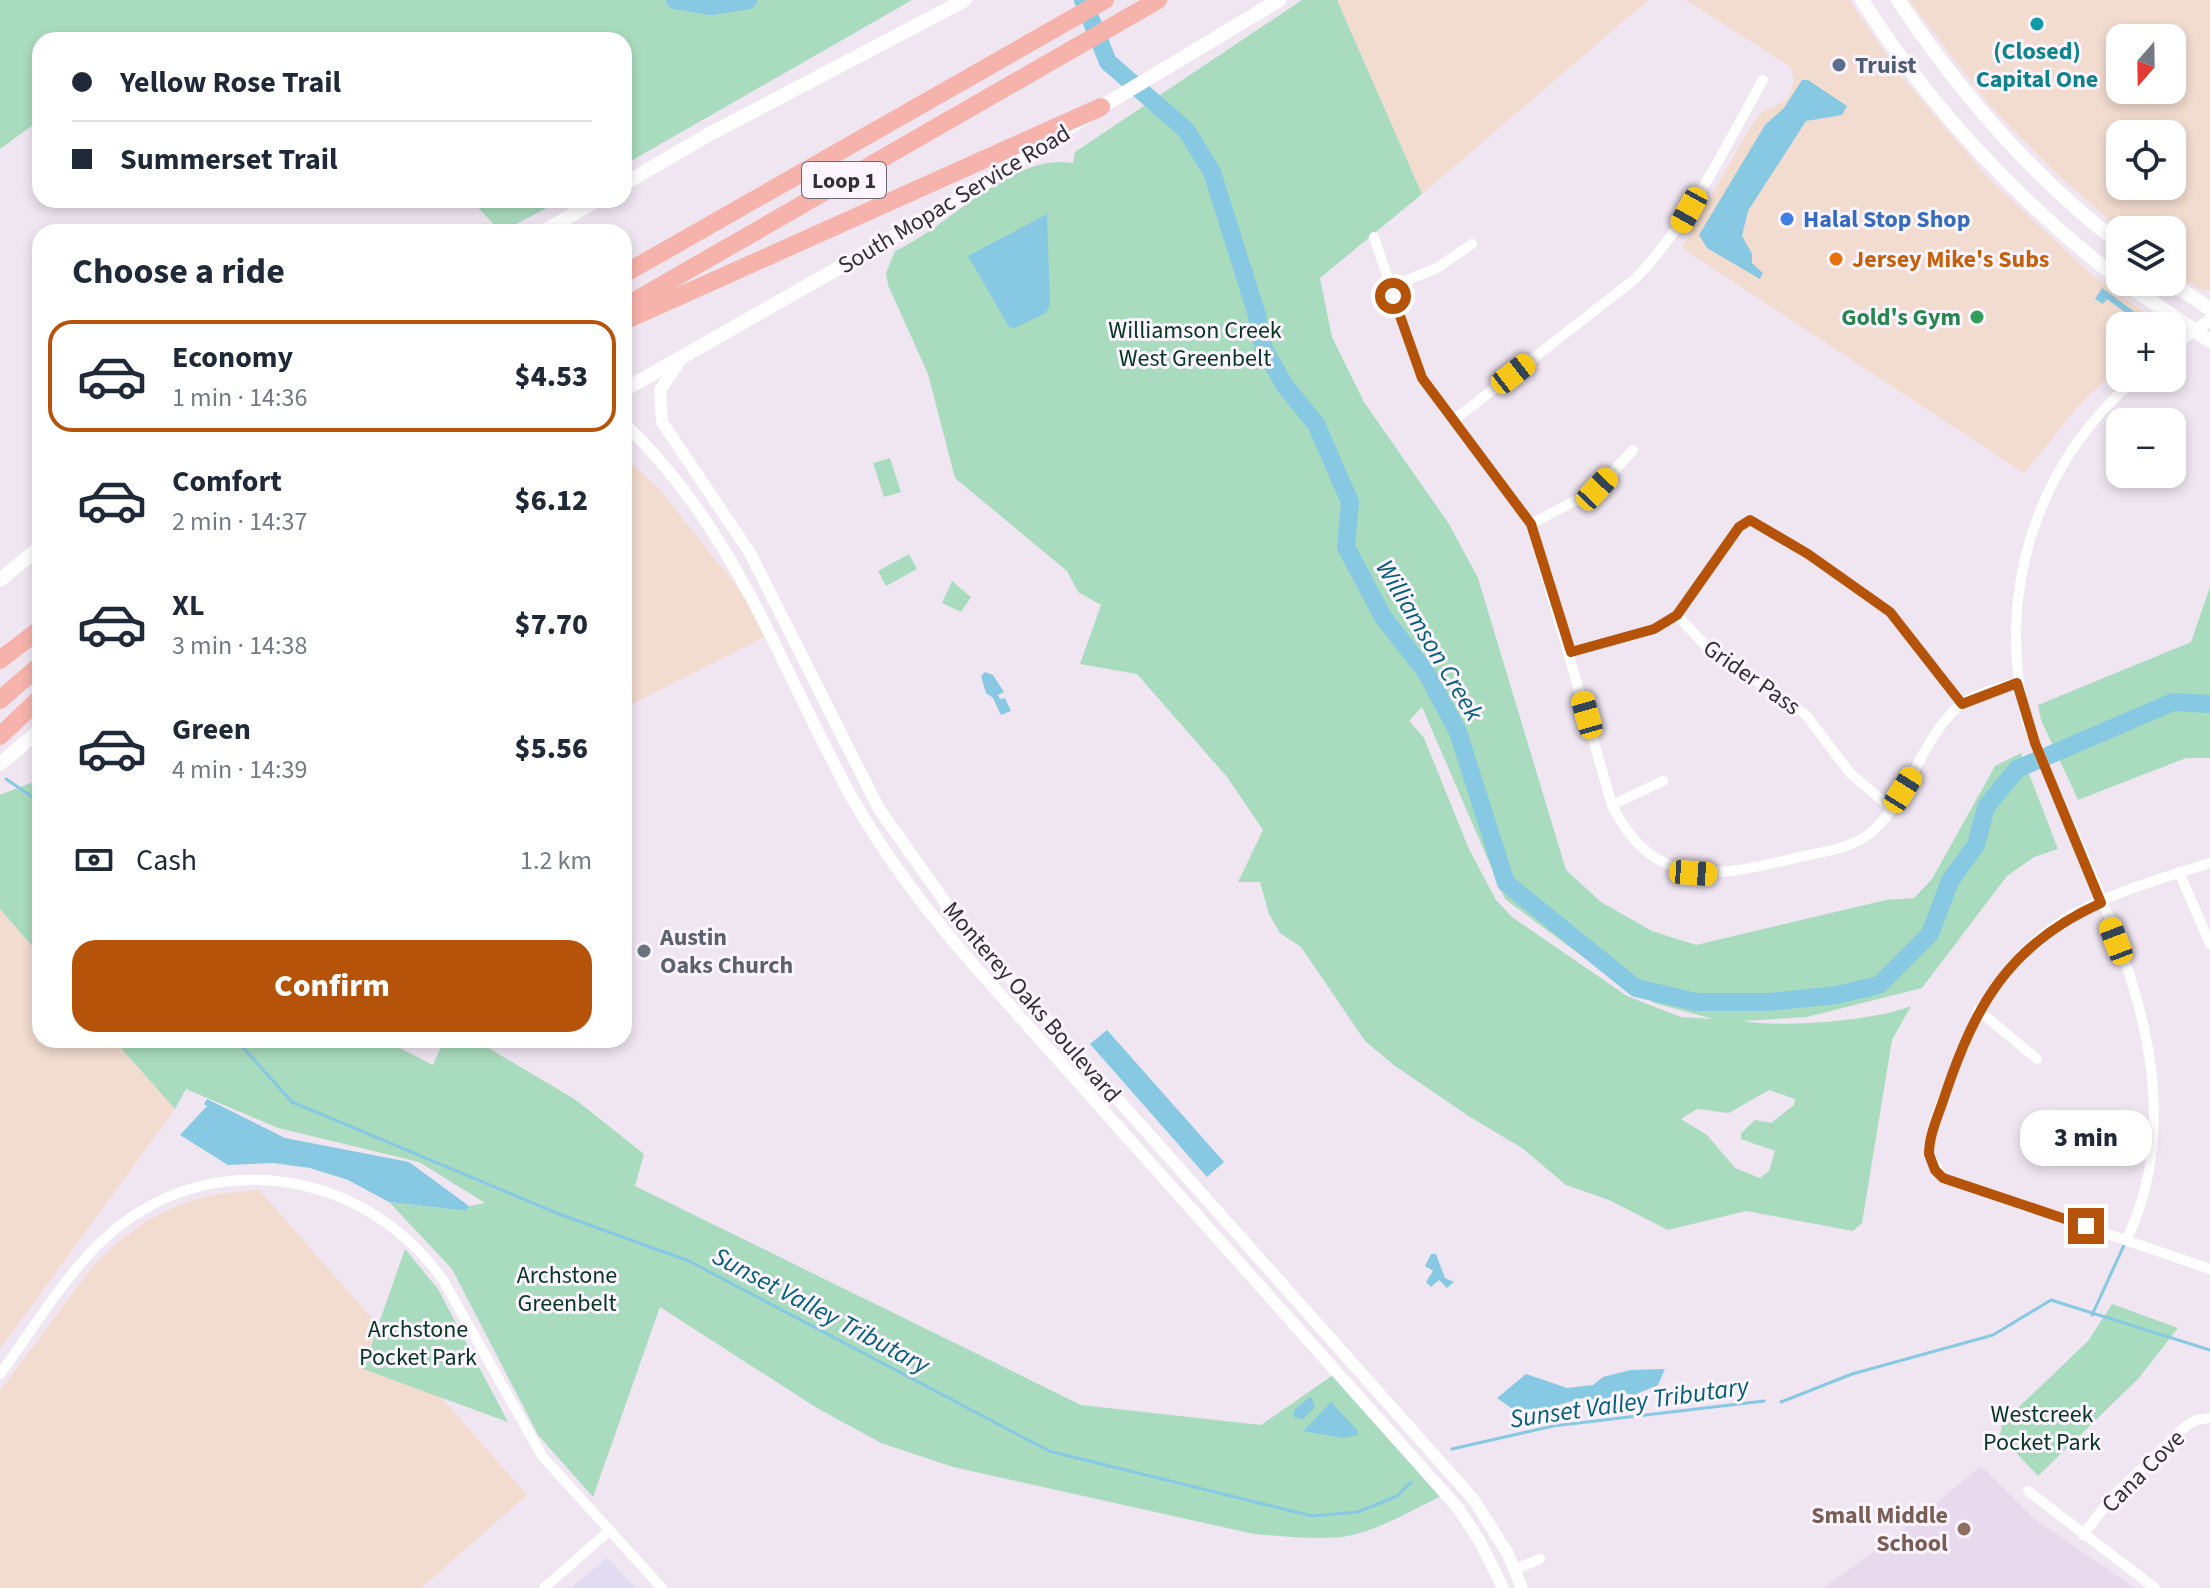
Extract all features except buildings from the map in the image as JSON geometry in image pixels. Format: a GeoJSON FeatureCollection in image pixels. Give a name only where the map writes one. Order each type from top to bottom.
{"type":"FeatureCollection","features":[{"type":"Feature","properties":{"kind":"highway"},"geometry":{"type":"LineString","coordinates":[[1047,26],[1079,0]]}},
{"type":"Feature","properties":{"kind":"highway","name":"Loop 1"},"geometry":{"type":"LineString","coordinates":[[632,269],[988,66],[1047,26],[1105,0]]}},
{"type":"Feature","properties":{"kind":"highway","name":"Loop 1"},"geometry":{"type":"LineString","coordinates":[[632,302],[1155,2]]}},
{"type":"Feature","properties":{"kind":"highway"},"geometry":{"type":"LineString","coordinates":[[632,317],[1101,107]]}},
{"type":"Feature","properties":{"kind":"highway"},"geometry":{"type":"LineString","coordinates":[[0,660],[32,635]]}},
{"type":"Feature","properties":{"kind":"highway"},"geometry":{"type":"LineString","coordinates":[[0,700],[32,672]]}},
{"type":"Feature","properties":{"kind":"highway"},"geometry":{"type":"LineString","coordinates":[[0,736],[32,706]]}},
{"type":"Feature","properties":{"kind":"main road"},"geometry":{"type":"LineString","coordinates":[[632,179],[706,136],[965,0]]}},
{"type":"Feature","properties":{"kind":"main road","name":"South Mopac Service Road"},"geometry":{"type":"LineString","coordinates":[[632,385],[953,203],[1101,107],[1279,0]]}},
{"type":"Feature","properties":{"kind":"main road"},"geometry":{"type":"LineString","coordinates":[[1862,0],[1903,59],[1997,171],[2106,268]]}},
{"type":"Feature","properties":{"kind":"main road"},"geometry":{"type":"LineString","coordinates":[[1898,0],[1926,42],[1999,132],[2070,202],[2106,232]]}},
{"type":"Feature","properties":{"kind":"main road"},"geometry":{"type":"LineString","coordinates":[[1903,59],[1926,42]]}},
{"type":"Feature","properties":{"kind":"main road"},"geometry":{"type":"LineString","coordinates":[[556,224],[584,208]]}},
{"type":"Feature","properties":{"kind":"main road"},"geometry":{"type":"LineString","coordinates":[[2186,293],[2210,309]]}},
{"type":"Feature","properties":{"kind":"main road"},"geometry":{"type":"LineString","coordinates":[[2143,296],[2210,341]]}},
{"type":"Feature","properties":{"kind":"main road"},"geometry":{"type":"LineString","coordinates":[[0,580],[32,554]]}},
{"type":"Feature","properties":{"kind":"main road"},"geometry":{"type":"LineString","coordinates":[[0,764],[32,737]]}},
{"type":"Feature","properties":{"kind":"street"},"geometry":{"type":"LineString","coordinates":[[1454,420],[1635,279],[1655,258],[1678,230],[1763,80]]}},
{"type":"Feature","properties":{"kind":"street"},"geometry":{"type":"LineString","coordinates":[[1374,237],[1422,378],[1531,524],[1571,652],[1612,805],[1629,836],[1655,859],[1675,868],[1711,874],[1740,871],[1845,847],[1878,826],[1943,725],[1962,704],[2017,683]]}},
{"type":"Feature","properties":{"kind":"street"},"geometry":{"type":"LineString","coordinates":[[1390,287],[1437,268],[1472,244]]}},
{"type":"Feature","properties":{"kind":"street"},"geometry":{"type":"LineString","coordinates":[[2186,337],[2210,320]]}},
{"type":"Feature","properties":{"kind":"street","name":"Monterey Oaks Boulevard"},"geometry":{"type":"LineString","coordinates":[[684,356],[660,390],[662,422],[750,553],[866,786],[906,852],[963,926],[1474,1500],[1515,1569],[1522,1588]]}},
{"type":"Feature","properties":{"kind":"street"},"geometry":{"type":"LineString","coordinates":[[2123,392],[2080,440],[2037,516],[2027,545],[2016,609],[2017,683],[2027,722],[2135,993],[2152,1071],[2150,1162],[2135,1222],[2127,1239]]}},
{"type":"Feature","properties":{"kind":"street","name":"Monterey Oaks Boulevard"},"geometry":{"type":"LineString","coordinates":[[632,432],[678,482],[726,551],[755,599],[849,792],[909,886],[980,972],[1458,1508],[1492,1561],[1503,1588]]}},
{"type":"Feature","properties":{"kind":"street"},"geometry":{"type":"LineString","coordinates":[[1531,524],[1597,489],[1633,450]]}},
{"type":"Feature","properties":{"kind":"street"},"geometry":{"type":"LineString","coordinates":[[1571,652],[1654,629],[1677,615],[1739,527],[1750,520],[1890,612],[1962,704]]}},
{"type":"Feature","properties":{"kind":"street","name":"Grider Pass"},"geometry":{"type":"LineString","coordinates":[[1677,615],[1705,645],[1806,715],[1850,773],[1891,808]]}},
{"type":"Feature","properties":{"kind":"street"},"geometry":{"type":"LineString","coordinates":[[1612,805],[1663,781]]}},
{"type":"Feature","properties":{"kind":"street"},"geometry":{"type":"LineString","coordinates":[[2210,863],[2101,903],[2067,919],[2038,939],[1978,1010],[1963,1041],[1929,1145],[1931,1162],[1943,1178],[2210,1268]]}},
{"type":"Feature","properties":{"kind":"street"},"geometry":{"type":"LineString","coordinates":[[2179,872],[2210,944]]}},
{"type":"Feature","properties":{"kind":"street"},"geometry":{"type":"LineString","coordinates":[[1978,1010],[2037,1059]]}},
{"type":"Feature","properties":{"kind":"street"},"geometry":{"type":"LineString","coordinates":[[0,1374],[98,1244],[138,1213],[179,1192],[231,1180],[281,1180],[314,1186],[371,1211],[423,1254],[443,1280],[526,1433],[542,1456],[662,1588]]}},
{"type":"Feature","properties":{"kind":"street","name":"Cana Cove"},"geometry":{"type":"LineString","coordinates":[[2083,1535],[2113,1496],[2185,1427],[2196,1420],[2210,1418]]}},
{"type":"Feature","properties":{"kind":"street"},"geometry":{"type":"LineString","coordinates":[[2028,1491],[2155,1588]]}},
{"type":"Feature","properties":{"kind":"street"},"geometry":{"type":"LineString","coordinates":[[544,1588],[610,1530]]}},
{"type":"Feature","properties":{"kind":"street"},"geometry":{"type":"LineString","coordinates":[[1515,1569],[1540,1559]]}},
{"type":"Feature","properties":{"kind":"shaded area"},"geometry":{"type":"Polygon","coordinates":[[[1337,0],[1648,0],[1422,194],[1337,0]]]}},
{"type":"Feature","properties":{"kind":"shaded area"},"geometry":{"type":"Polygon","coordinates":[[[1686,0],[1849,0],[1900,75],[1990,180],[2106,285],[2106,296],[2121,296],[2144,312],[2106,312],[2106,380],[2080,404],[2024,473],[1682,248],[1752,124],[1762,112],[1787,100],[1794,81],[1791,67],[1686,0]]]}},
{"type":"Feature","properties":{"kind":"shaded area"},"geometry":{"type":"Polygon","coordinates":[[[1909,0],[2210,0],[2210,290],[2198,289],[2186,280],[2186,216],[2106,217],[2058,175],[1990,106],[1909,0]]]}},
{"type":"Feature","properties":{"kind":"shaded area"},"geometry":{"type":"Polygon","coordinates":[[[632,464],[660,490],[742,593],[766,636],[632,704],[632,464]]]}},
{"type":"Feature","properties":{"kind":"shaded area"},"geometry":{"type":"Polygon","coordinates":[[[0,909],[32,946],[32,1048],[121,1048],[175,1109],[0,1349],[0,909]]]}},
{"type":"Feature","properties":{"kind":"shaded area"},"geometry":{"type":"Polygon","coordinates":[[[259,1190],[527,1495],[421,1588],[0,1588],[0,1391],[92,1267],[119,1241],[150,1219],[182,1204],[216,1194],[259,1190]]]}},
{"type":"Feature","properties":{"kind":"shaded area","name":"Small Middle School"},"geometry":{"type":"Polygon","coordinates":[[[1981,1466],[2032,1517],[2135,1588],[1823,1588],[1889,1541],[1981,1466]]]}},
{"type":"Feature","properties":{"kind":"shaded area"},"geometry":{"type":"Polygon","coordinates":[[[607,1558],[636,1588],[571,1588],[607,1558]]]}},
{"type":"Feature","properties":{"kind":"green space"},"geometry":{"type":"Polygon","coordinates":[[[0,0],[912,0],[632,160],[632,32],[32,32],[32,126],[0,149],[0,0]]]}},
{"type":"Feature","properties":{"kind":"green space","name":"Williamson Creek West Greenbelt"},"geometry":{"type":"Polygon","coordinates":[[[1302,0],[1337,0],[1422,194],[1320,278],[1332,337],[1364,402],[1449,524],[1478,578],[1566,870],[1601,902],[1652,931],[1696,945],[1886,900],[1914,898],[1932,879],[1995,766],[2021,753],[2058,849],[2034,857],[2007,876],[1922,988],[1807,1017],[1743,1021],[1781,1024],[1828,1022],[1874,1016],[1911,1006],[1892,1040],[1862,1223],[1853,1231],[1746,1211],[1668,1230],[1609,1200],[1566,1185],[1522,1148],[1395,1066],[1365,1041],[1301,947],[1280,933],[1269,914],[1260,882],[1238,882],[1263,830],[1227,777],[1137,674],[1080,664],[1101,605],[1078,592],[1067,571],[955,478],[928,374],[888,285],[886,273],[895,251],[1004,179],[1050,163],[1073,163],[1075,152],[1302,0]],[[1422,707],[1409,721],[1424,738],[1469,849],[1496,900],[1512,917],[1627,996],[1681,1017],[1713,1019],[1654,1003],[1591,963],[1505,899],[1422,707]],[[1769,1090],[1729,1113],[1697,1109],[1681,1119],[1707,1135],[1735,1168],[1760,1178],[1769,1171],[1775,1151],[1741,1139],[1741,1133],[1755,1120],[1771,1123],[1794,1105],[1795,1099],[1769,1090]]]}},
{"type":"Feature","properties":{"kind":"green space"},"geometry":{"type":"Polygon","coordinates":[[[478,208],[547,208],[516,224],[494,224],[478,208]]]}},
{"type":"Feature","properties":{"kind":"green space"},"geometry":{"type":"Polygon","coordinates":[[[890,458],[901,492],[884,497],[873,463],[890,458]]]}},
{"type":"Feature","properties":{"kind":"green space"},"geometry":{"type":"Polygon","coordinates":[[[909,554],[917,569],[886,586],[878,571],[909,554]]]}},
{"type":"Feature","properties":{"kind":"green space"},"geometry":{"type":"Polygon","coordinates":[[[952,581],[971,597],[961,612],[942,603],[952,581]]]}},
{"type":"Feature","properties":{"kind":"green space"},"geometry":{"type":"Polygon","coordinates":[[[2210,587],[2210,758],[2186,758],[2078,800],[2041,720],[2038,705],[2191,642],[2210,587]]]}},
{"type":"Feature","properties":{"kind":"green space"},"geometry":{"type":"Polygon","coordinates":[[[32,783],[32,946],[0,909],[0,795],[32,783]]]}},
{"type":"Feature","properties":{"kind":"green space","name":"Archstone Greenbelt"},"geometry":{"type":"Polygon","coordinates":[[[121,1048],[400,1048],[433,1065],[440,1048],[488,1048],[576,1100],[644,1154],[635,1186],[1081,1405],[1261,1425],[1333,1375],[1441,1496],[1367,1531],[1331,1538],[1298,1537],[1254,1534],[953,1467],[881,1443],[817,1408],[660,1307],[593,1497],[538,1435],[452,1269],[389,1202],[466,1211],[469,1206],[485,1203],[419,1162],[278,1128],[186,1089],[175,1109],[121,1048]]]}},
{"type":"Feature","properties":{"kind":"green space","name":"Archstone Pocket Park"},"geometry":{"type":"Polygon","coordinates":[[[405,1249],[438,1289],[508,1422],[363,1369],[405,1249]]]}},
{"type":"Feature","properties":{"kind":"green space","name":"Westcreek Pocket Park"},"geometry":{"type":"Polygon","coordinates":[[[2112,1304],[2178,1328],[2138,1379],[2038,1476],[2000,1436],[2002,1423],[2088,1341],[2112,1304]]]}},
{"type":"Feature","properties":{"kind":"water"},"geometry":{"type":"Polygon","coordinates":[[[1802,80],[1808,80],[1847,106],[1842,115],[1806,121],[1748,211],[1742,236],[1752,254],[1752,263],[1763,273],[1760,279],[1707,248],[1699,235],[1765,125],[1784,108],[1802,80]]]}},
{"type":"Feature","properties":{"kind":"water"},"geometry":{"type":"Polygon","coordinates":[[[1047,214],[1050,305],[1046,313],[1015,328],[1009,327],[968,256],[1047,214]]]}},
{"type":"Feature","properties":{"kind":"water"},"geometry":{"type":"Polygon","coordinates":[[[2102,288],[2106,296],[2113,296],[2135,312],[2125,312],[2107,299],[2103,304],[2095,299],[2102,288]]]}},
{"type":"Feature","properties":{"kind":"water"},"geometry":{"type":"Polygon","coordinates":[[[985,672],[993,675],[1004,692],[998,695],[1000,699],[1005,698],[1011,711],[1001,715],[993,698],[986,693],[981,676],[985,672]]]}},
{"type":"Feature","properties":{"kind":"water"},"geometry":{"type":"Polygon","coordinates":[[[1107,1030],[1224,1162],[1207,1177],[1090,1044],[1107,1030]]]}},
{"type":"Feature","properties":{"kind":"water"},"geometry":{"type":"Polygon","coordinates":[[[207,1099],[285,1138],[409,1162],[469,1206],[466,1211],[389,1202],[348,1180],[310,1168],[273,1163],[228,1165],[180,1135],[207,1106],[204,1104],[207,1099]]]}},
{"type":"Feature","properties":{"kind":"water"},"geometry":{"type":"Polygon","coordinates":[[[1431,1254],[1436,1254],[1445,1278],[1454,1282],[1447,1288],[1439,1280],[1431,1287],[1426,1282],[1433,1271],[1425,1266],[1431,1254]]]}},
{"type":"Feature","properties":{"kind":"water"},"geometry":{"type":"Polygon","coordinates":[[[1665,1369],[1658,1385],[1634,1395],[1618,1392],[1603,1401],[1582,1398],[1549,1408],[1514,1410],[1497,1398],[1526,1374],[1567,1388],[1593,1385],[1603,1377],[1630,1370],[1665,1369]]]}},
{"type":"Feature","properties":{"kind":"water"},"geometry":{"type":"Polygon","coordinates":[[[1311,1396],[1315,1407],[1303,1419],[1294,1417],[1294,1410],[1311,1396]]]}},
{"type":"Feature","properties":{"kind":"water"},"geometry":{"type":"Polygon","coordinates":[[[1331,1402],[1358,1431],[1358,1435],[1343,1438],[1303,1431],[1331,1402]]]}},
{"type":"Feature","properties":{"kind":"waterway","name":"Williamson Creek"},"geometry":{"type":"LineString","coordinates":[[675,0],[711,6],[748,0]]}},
{"type":"Feature","properties":{"kind":"waterway","name":"Williamson Creek"},"geometry":{"type":"LineString","coordinates":[[1083,0],[1108,62],[1186,130],[1212,172],[1256,312],[1264,349],[1285,386],[1316,424],[1350,502],[1346,547],[1383,617],[1426,672],[1458,732],[1506,883],[1636,988],[1696,1002],[1769,1002],[1837,995],[1879,985],[1930,934],[1950,881],[1976,845],[1986,807],[2017,769],[2173,702],[2210,704]]}},
{"type":"Feature","properties":{"kind":"waterway","name":"Sunset Valley Tributary"},"geometry":{"type":"LineString","coordinates":[[6,779],[32,797]]}},
{"type":"Feature","properties":{"kind":"waterway","name":"Sunset Valley Tributary"},"geometry":{"type":"LineString","coordinates":[[243,1048],[292,1102],[559,1214],[689,1261],[1049,1451],[1312,1516],[1358,1512],[1397,1496],[1411,1482]]}},
{"type":"Feature","properties":{"kind":"waterway"},"geometry":{"type":"LineString","coordinates":[[2092,1315],[2125,1243]]}},
{"type":"Feature","properties":{"kind":"waterway","name":"Sunset Valley Tributary"},"geometry":{"type":"LineString","coordinates":[[1781,1402],[1852,1374],[1993,1335],[2051,1300],[2210,1350]]}},
{"type":"Feature","properties":{"kind":"waterway","name":"Sunset Valley Tributary"},"geometry":{"type":"LineString","coordinates":[[1452,1449],[1553,1426],[1764,1401]]}},
{"type":"Feature","properties":{"kind":"place","name":"(Closed) Capital One"},"geometry":{"type":"Point","coordinates":[2037,24]}},
{"type":"Feature","properties":{"kind":"place","name":"Truist"},"geometry":{"type":"Point","coordinates":[1839,65]}},
{"type":"Feature","properties":{"kind":"place","name":"Halal Stop Shop"},"geometry":{"type":"Point","coordinates":[1787,219]}},
{"type":"Feature","properties":{"kind":"place","name":"Jersey Mike's Subs"},"geometry":{"type":"Point","coordinates":[1836,259]}},
{"type":"Feature","properties":{"kind":"place","name":"Gold's Gym"},"geometry":{"type":"Point","coordinates":[1977,317]}},
{"type":"Feature","properties":{"kind":"place","name":"Austin Oaks Church"},"geometry":{"type":"Point","coordinates":[644,951]}},
{"type":"Feature","properties":{"kind":"place","name":"Small Middle School"},"geometry":{"type":"Point","coordinates":[1964,1529]}},
{"type":"Feature","properties":{"kind":"route"},"geometry":{"type":"LineString","coordinates":[[1393,296],[1410,352],[1422,378],[1531,524],[1571,652],[1654,629],[1677,615],[1739,527],[1750,520],[1874,598],[1904,627],[1962,704],[1989,691],[2017,683],[2035,743],[2101,903],[2054,926],[2038,939],[1978,1010],[1963,1041],[1929,1145],[1929,1154],[1935,1170],[1943,1178],[2086,1226]]}}]}
